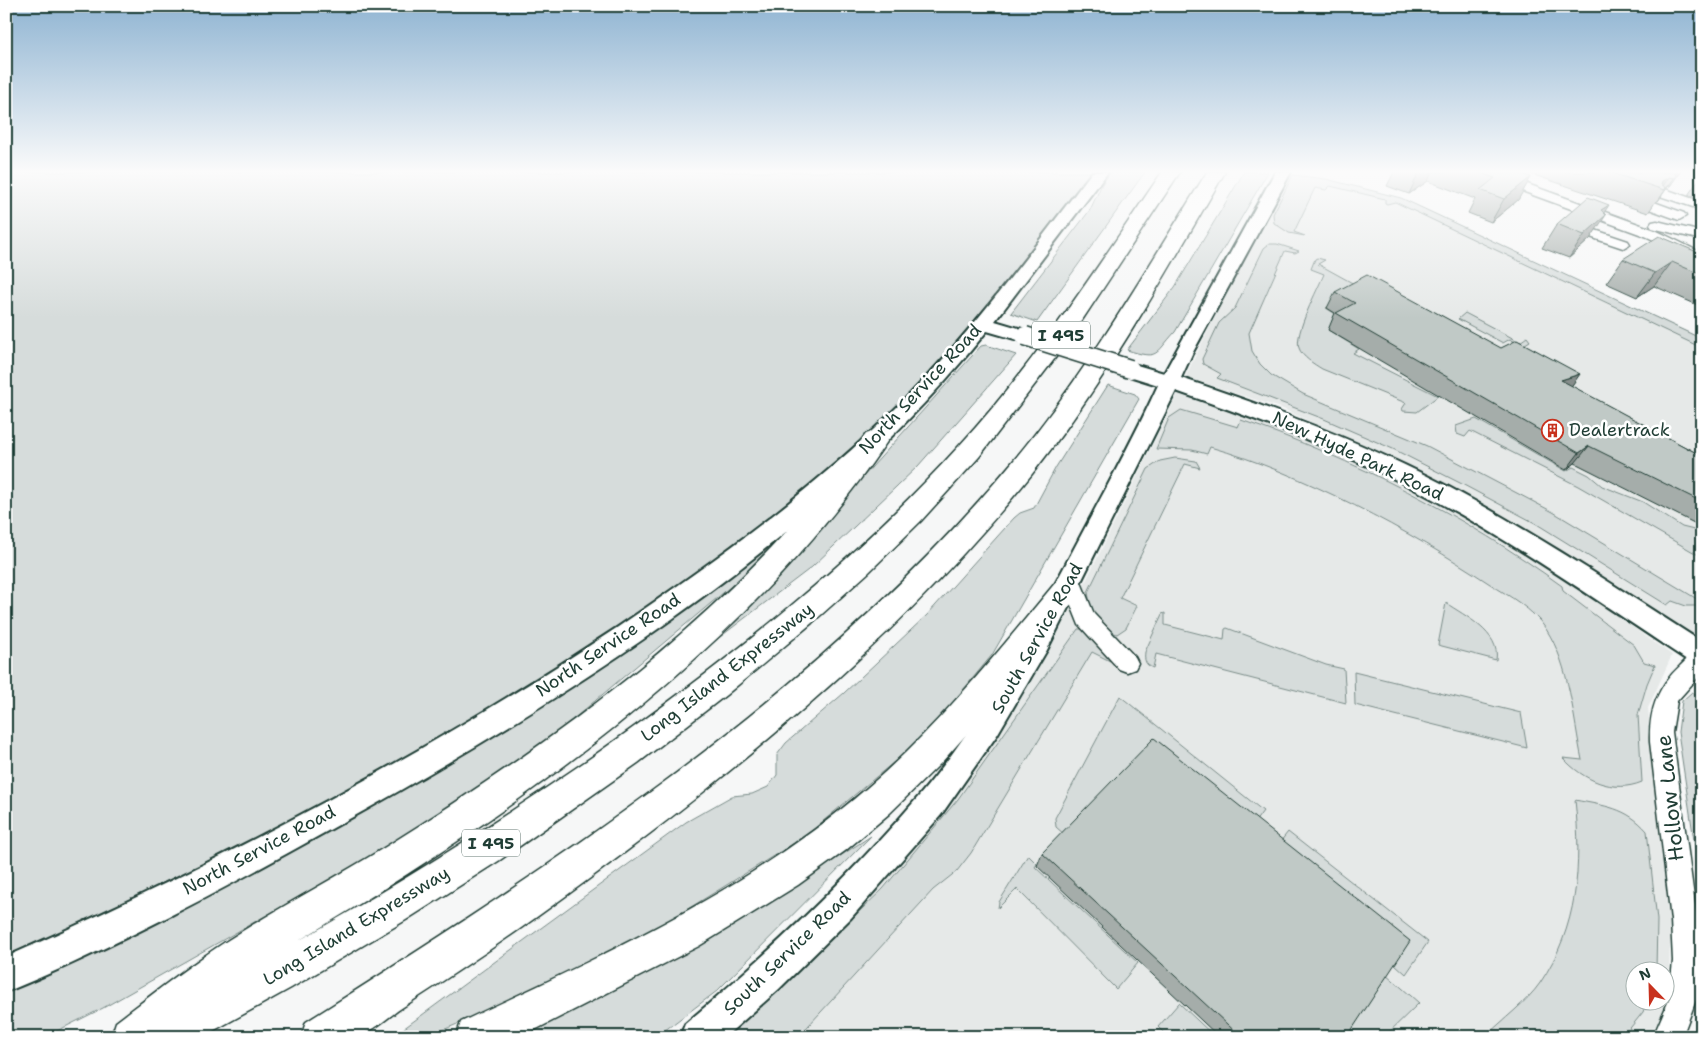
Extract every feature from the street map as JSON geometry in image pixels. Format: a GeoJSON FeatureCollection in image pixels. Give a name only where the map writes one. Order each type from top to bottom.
{"type":"FeatureCollection","features":[{"type":"Feature","properties":{"kind":"highway","name":"Long Island Expressway"},"geometry":{"type":"LineString","coordinates":[[161,1037],[345,935],[532,817],[672,718],[800,617],[937,488],[1002,414],[1052,348],[1138,221]]}},
{"type":"Feature","properties":{"kind":"highway","name":"I 495"},"geometry":{"type":"LineString","coordinates":[[321,1037],[515,910],[603,849],[745,739],[860,638],[977,520],[1046,437],[1093,372],[1186,221]]}},
{"type":"Feature","properties":{"kind":"highway"},"geometry":{"type":"LineString","coordinates":[[130,1037],[238,956],[363,882],[490,798],[553,754],[689,647],[754,586],[808,529],[845,486],[875,440]]}},
{"type":"Feature","properties":{"kind":"highway"},"geometry":{"type":"LineString","coordinates":[[476,1037],[681,937],[753,895],[819,849],[879,800],[940,742],[1068,585]]}},
{"type":"Feature","properties":{"kind":"main road","name":"North Service Road"},"geometry":{"type":"LineString","coordinates":[[6,976],[136,914],[337,810],[498,716],[638,626],[705,579],[763,535],[875,440],[953,358],[983,323],[1062,221]]}},
{"type":"Feature","properties":{"kind":"main road","name":"South Service Road"},"geometry":{"type":"LineString","coordinates":[[698,1037],[767,976],[833,912],[930,805],[1008,694],[1068,585],[1152,422],[1169,381],[1256,221]]}},
{"type":"Feature","properties":{"kind":"main road","name":"New Hyde Park Road"},"geometry":{"type":"LineString","coordinates":[[983,323],[1169,381],[1272,416],[1437,492],[1530,545],[1702,658]]}},
{"type":"Feature","properties":{"kind":"street"},"geometry":{"type":"LineString","coordinates":[[1616,221],[1650,233],[1702,258]]}},
{"type":"Feature","properties":{"kind":"street"},"geometry":{"type":"LineString","coordinates":[[1641,221],[1702,236]]}},
{"type":"Feature","properties":{"kind":"street"},"geometry":{"type":"LineString","coordinates":[[1596,234],[1623,244]]}},
{"type":"Feature","properties":{"kind":"street"},"geometry":{"type":"LineString","coordinates":[[1068,585],[1086,618],[1127,663]]}},
{"type":"Feature","properties":{"kind":"street","name":"Hollow Lane"},"geometry":{"type":"LineString","coordinates":[[1667,1037],[1678,1016],[1683,1000],[1687,969],[1685,928],[1664,758],[1662,713],[1670,692],[1702,658]]}},
{"type":"Feature","properties":{"kind":"shaded area"},"geometry":{"type":"Polygon","coordinates":[[[6,221],[1062,221],[983,323],[875,440],[579,666],[6,975],[6,221]]]}},
{"type":"Feature","properties":{"kind":"shaded area"},"geometry":{"type":"Polygon","coordinates":[[[1082,221],[1110,221],[1037,322],[1011,313],[1082,221]]]}},
{"type":"Feature","properties":{"kind":"shaded area"},"geometry":{"type":"Polygon","coordinates":[[[1215,221],[1240,221],[1175,332],[1159,350],[1151,355],[1127,350],[1175,287],[1215,221]]]}},
{"type":"Feature","properties":{"kind":"shaded area"},"geometry":{"type":"Polygon","coordinates":[[[1263,221],[1448,221],[1702,338],[1702,643],[1510,521],[1428,477],[1281,408],[1185,377],[1263,221]]]}},
{"type":"Feature","properties":{"kind":"shaded area"},"geometry":{"type":"Polygon","coordinates":[[[1274,221],[1299,221],[1294,232],[1305,236],[1289,233],[1274,223],[1274,221]]]}},
{"type":"Feature","properties":{"kind":"shaded area"},"geometry":{"type":"Polygon","coordinates":[[[1434,221],[1449,221],[1702,339],[1702,348],[1434,221]]]}},
{"type":"Feature","properties":{"kind":"shaded area"},"geometry":{"type":"Polygon","coordinates":[[[1269,244],[1277,244],[1299,251],[1295,253],[1285,251],[1249,333],[1252,351],[1260,364],[1271,375],[1303,394],[1427,446],[1553,512],[1702,602],[1702,606],[1686,606],[1672,601],[1667,605],[1535,523],[1393,449],[1324,419],[1217,378],[1221,374],[1203,364],[1202,359],[1219,323],[1235,308],[1264,248],[1269,244]]]}},
{"type":"Feature","properties":{"kind":"shaded area"},"geometry":{"type":"Polygon","coordinates":[[[1317,258],[1325,260],[1318,264],[1396,307],[1359,291],[1326,308],[1345,320],[1328,330],[1359,349],[1353,353],[1438,396],[1417,412],[1403,411],[1402,409],[1406,403],[1322,369],[1309,360],[1299,348],[1298,341],[1303,322],[1324,274],[1311,269],[1317,258]]]}},
{"type":"Feature","properties":{"kind":"shaded area"},"geometry":{"type":"Polygon","coordinates":[[[1465,313],[1520,342],[1527,337],[1530,341],[1522,346],[1510,339],[1503,343],[1458,319],[1465,313]]]}},
{"type":"Feature","properties":{"kind":"shaded area"},"geometry":{"type":"Polygon","coordinates":[[[986,345],[1016,355],[918,466],[812,567],[678,669],[835,508],[981,346],[986,345]]]}},
{"type":"Feature","properties":{"kind":"shaded area"},"geometry":{"type":"Polygon","coordinates":[[[1108,385],[1135,394],[1139,399],[992,655],[924,737],[804,837],[662,925],[520,998],[426,1037],[392,1037],[686,822],[732,796],[752,794],[768,787],[777,775],[777,755],[786,743],[844,693],[927,615],[1014,518],[1020,513],[1034,508],[1056,467],[1108,385]]]}},
{"type":"Feature","properties":{"kind":"shaded area"},"geometry":{"type":"Polygon","coordinates":[[[1179,391],[1300,433],[1437,496],[1576,587],[1672,655],[1648,708],[1671,910],[1670,960],[1626,960],[1626,1010],[1668,1010],[1647,1037],[713,1037],[975,765],[1079,595],[1179,391]]]}},
{"type":"Feature","properties":{"kind":"shaded area"},"geometry":{"type":"Polygon","coordinates":[[[1181,410],[1238,427],[1241,420],[1325,452],[1408,491],[1448,513],[1487,536],[1562,586],[1563,591],[1634,645],[1644,662],[1655,665],[1638,715],[1642,782],[1620,786],[1599,783],[1580,773],[1563,758],[1582,760],[1570,692],[1554,643],[1541,622],[1528,609],[1459,564],[1391,524],[1281,472],[1210,447],[1207,454],[1192,450],[1156,449],[1169,418],[1181,410]]]}},
{"type":"Feature","properties":{"kind":"shaded area"},"geometry":{"type":"Polygon","coordinates":[[[1476,419],[1566,471],[1573,467],[1589,475],[1602,486],[1643,502],[1682,527],[1702,532],[1702,557],[1578,486],[1470,431],[1465,437],[1457,434],[1456,426],[1476,419]]]}},
{"type":"Feature","properties":{"kind":"shaded area"},"geometry":{"type":"Polygon","coordinates":[[[1175,458],[1196,461],[1200,468],[1185,464],[1120,598],[1137,606],[1126,628],[1117,634],[1101,628],[1092,616],[1088,592],[1148,469],[1160,461],[1175,458]]]}},
{"type":"Feature","properties":{"kind":"shaded area"},"geometry":{"type":"Polygon","coordinates":[[[762,550],[768,555],[494,786],[103,1008],[45,1037],[6,1037],[6,988],[122,937],[762,550]]]}},
{"type":"Feature","properties":{"kind":"shaded area"},"geometry":{"type":"Polygon","coordinates":[[[1446,603],[1480,626],[1493,642],[1496,650],[1496,660],[1438,645],[1446,603]]]}},
{"type":"Feature","properties":{"kind":"shaded area"},"geometry":{"type":"Polygon","coordinates":[[[1165,613],[1165,625],[1224,640],[1225,629],[1227,628],[1326,665],[1344,669],[1346,703],[1156,654],[1153,668],[1150,667],[1146,662],[1145,652],[1162,614],[1165,613]]]}},
{"type":"Feature","properties":{"kind":"shaded area"},"geometry":{"type":"Polygon","coordinates":[[[1078,629],[1085,629],[1100,644],[1110,661],[1092,652],[971,853],[957,871],[933,890],[798,1037],[727,1037],[883,889],[958,799],[1078,629]]]}},
{"type":"Feature","properties":{"kind":"shaded area"},"geometry":{"type":"Polygon","coordinates":[[[1354,672],[1521,713],[1527,748],[1355,705],[1354,672]]]}},
{"type":"Feature","properties":{"kind":"shaded area"},"geometry":{"type":"Polygon","coordinates":[[[1692,692],[1702,698],[1702,934],[1700,881],[1678,732],[1682,701],[1692,692]]]}},
{"type":"Feature","properties":{"kind":"shaded area"},"geometry":{"type":"Polygon","coordinates":[[[1120,696],[1263,811],[1247,833],[1065,835],[1056,827],[1055,818],[1120,696]]]}},
{"type":"Feature","properties":{"kind":"shaded area"},"geometry":{"type":"Polygon","coordinates":[[[1575,800],[1623,812],[1647,831],[1657,920],[1656,960],[1626,960],[1626,1010],[1644,1010],[1643,1012],[1623,1037],[1485,1037],[1535,990],[1553,962],[1570,918],[1577,872],[1575,800]]]}},
{"type":"Feature","properties":{"kind":"shaded area"},"geometry":{"type":"Polygon","coordinates":[[[1288,832],[1428,942],[1406,974],[1272,852],[1288,832]]]}},
{"type":"Feature","properties":{"kind":"shaded area"},"geometry":{"type":"Polygon","coordinates":[[[871,836],[717,991],[656,1037],[499,1037],[726,930],[871,836]]]}},
{"type":"Feature","properties":{"kind":"shaded area"},"geometry":{"type":"Polygon","coordinates":[[[1028,855],[1037,864],[1035,867],[1138,963],[1116,989],[1017,889],[998,908],[999,902],[1028,855]]]}},
{"type":"Feature","properties":{"kind":"shaded area"},"geometry":{"type":"Polygon","coordinates":[[[1385,973],[1419,1003],[1384,1037],[1342,1037],[1385,973]]]}},
{"type":"Feature","properties":{"kind":"shaded area"},"geometry":{"type":"Polygon","coordinates":[[[1179,1003],[1215,1037],[1168,1037],[1158,1027],[1179,1003]]]}},
{"type":"Feature","properties":{"kind":"building"},"geometry":{"type":"Polygon","coordinates":[[[1561,221],[1600,221],[1584,235],[1557,224],[1561,221]]]}},
{"type":"Feature","properties":{"kind":"building"},"geometry":{"type":"Polygon","coordinates":[[[1659,236],[1702,254],[1702,275],[1672,262],[1655,273],[1623,259],[1659,236]]]}},
{"type":"Feature","properties":{"kind":"building"},"geometry":{"type":"Polygon","coordinates":[[[1367,275],[1501,348],[1517,340],[1580,374],[1561,380],[1702,456],[1702,502],[1589,446],[1579,453],[1336,313],[1355,303],[1335,292],[1367,275]]]}},
{"type":"Feature","properties":{"kind":"building"},"geometry":{"type":"Polygon","coordinates":[[[1154,738],[1410,941],[1347,1037],[1241,1037],[1042,853],[1154,738]]]}},
{"type":"Feature","properties":{"kind":"place","name":"Dealertrack"},"geometry":{"type":"Point","coordinates":[1553,430]}}]}
